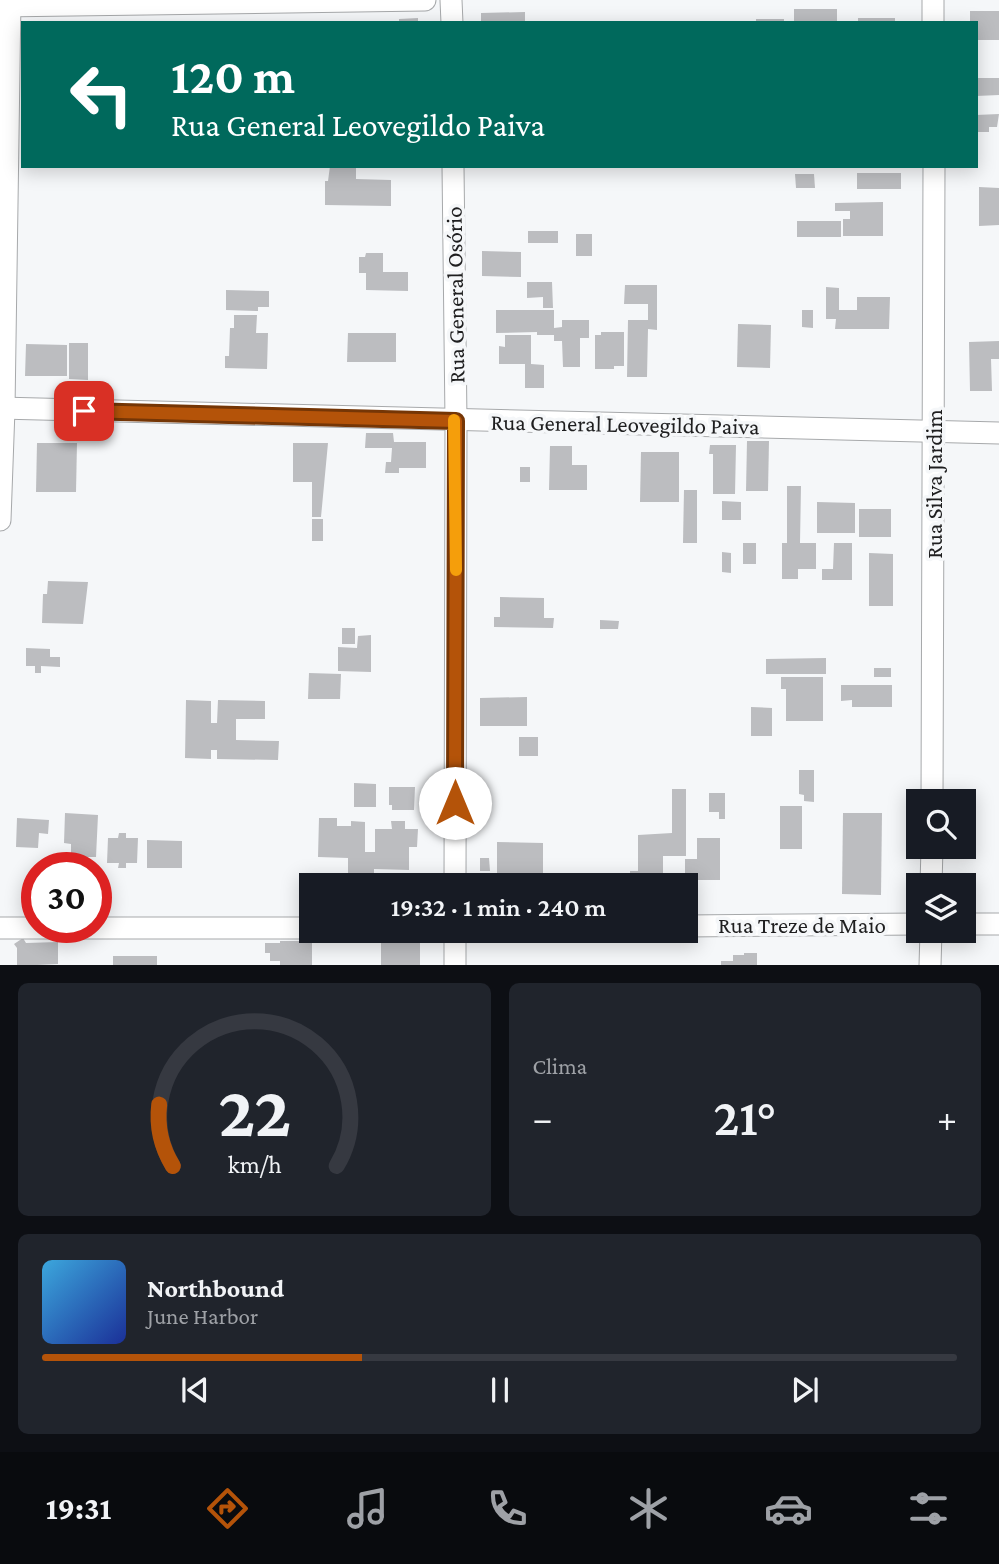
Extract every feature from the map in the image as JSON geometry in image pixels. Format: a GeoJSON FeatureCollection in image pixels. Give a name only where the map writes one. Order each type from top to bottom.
{"type":"FeatureCollection","features":[{"type":"Feature","properties":{"kind":"street"},"geometry":{"type":"LineString","coordinates":[[0,520],[7,4],[425,0]]}},
{"type":"Feature","properties":{"kind":"street"},"geometry":{"type":"LineString","coordinates":[[451,0],[452,21]]}},
{"type":"Feature","properties":{"kind":"street"},"geometry":{"type":"LineString","coordinates":[[933,0],[933,21]]}},
{"type":"Feature","properties":{"kind":"street","name":"Rua General Osório"},"geometry":{"type":"LineString","coordinates":[[453,168],[456,421],[455,873]]}},
{"type":"Feature","properties":{"kind":"street","name":"Rua Silva Jardim"},"geometry":{"type":"LineString","coordinates":[[932,789],[934,168]]}},
{"type":"Feature","properties":{"kind":"street","name":"Rua General Leovegildo Paiva"},"geometry":{"type":"LineString","coordinates":[[2,409],[999,433]]}},
{"type":"Feature","properties":{"kind":"street","name":"Rua Treze de Maio"},"geometry":{"type":"LineString","coordinates":[[698,926],[906,924]]}},
{"type":"Feature","properties":{"kind":"street"},"geometry":{"type":"LineString","coordinates":[[976,924],[999,924]]}},
{"type":"Feature","properties":{"kind":"street"},"geometry":{"type":"LineString","coordinates":[[0,928],[299,928]]}},
{"type":"Feature","properties":{"kind":"street"},"geometry":{"type":"LineString","coordinates":[[455,943],[455,965]]}},
{"type":"Feature","properties":{"kind":"street"},"geometry":{"type":"LineString","coordinates":[[930,965],[931,943]]}},
{"type":"Feature","properties":{"kind":"building"},"geometry":{"type":"Polygon","coordinates":[[[794,9],[837,9],[837,21],[794,21],[794,9]]]}},
{"type":"Feature","properties":{"kind":"building"},"geometry":{"type":"Polygon","coordinates":[[[970,11],[999,11],[999,40],[978,40],[978,21],[970,21],[970,11]]]}},
{"type":"Feature","properties":{"kind":"building"},"geometry":{"type":"Polygon","coordinates":[[[525,12],[525,21],[481,21],[481,13],[525,12]]]}},
{"type":"Feature","properties":{"kind":"building"},"geometry":{"type":"Polygon","coordinates":[[[418,18],[418,21],[399,21],[418,18]]]}},
{"type":"Feature","properties":{"kind":"building"},"geometry":{"type":"Polygon","coordinates":[[[858,18],[895,18],[895,21],[858,21],[858,18]]]}},
{"type":"Feature","properties":{"kind":"building"},"geometry":{"type":"Polygon","coordinates":[[[756,19],[784,19],[784,21],[756,19]]]}},
{"type":"Feature","properties":{"kind":"building"},"geometry":{"type":"Polygon","coordinates":[[[978,78],[999,78],[999,95],[978,96],[978,78]]]}},
{"type":"Feature","properties":{"kind":"building"},"geometry":{"type":"Polygon","coordinates":[[[999,114],[997,127],[989,127],[989,132],[978,132],[978,115],[999,114]]]}},
{"type":"Feature","properties":{"kind":"building"},"geometry":{"type":"Polygon","coordinates":[[[330,168],[356,168],[356,179],[391,180],[391,206],[325,205],[325,181],[328,181],[330,168]]]}},
{"type":"Feature","properties":{"kind":"building"},"geometry":{"type":"Polygon","coordinates":[[[857,173],[901,173],[901,189],[857,189],[857,173]]]}},
{"type":"Feature","properties":{"kind":"building"},"geometry":{"type":"Polygon","coordinates":[[[795,174],[814,174],[815,188],[796,188],[795,174]]]}},
{"type":"Feature","properties":{"kind":"building"},"geometry":{"type":"Polygon","coordinates":[[[979,187],[999,188],[999,225],[979,226],[979,187]]]}},
{"type":"Feature","properties":{"kind":"building"},"geometry":{"type":"Polygon","coordinates":[[[883,202],[883,236],[843,236],[843,219],[850,219],[850,211],[835,211],[835,203],[883,202]]]}},
{"type":"Feature","properties":{"kind":"building"},"geometry":{"type":"Polygon","coordinates":[[[797,221],[841,221],[841,237],[797,237],[797,221]]]}},
{"type":"Feature","properties":{"kind":"building"},"geometry":{"type":"Polygon","coordinates":[[[528,231],[558,231],[558,243],[528,243],[528,231]]]}},
{"type":"Feature","properties":{"kind":"building"},"geometry":{"type":"Polygon","coordinates":[[[576,234],[592,234],[592,256],[576,256],[576,234]]]}},
{"type":"Feature","properties":{"kind":"building"},"geometry":{"type":"Polygon","coordinates":[[[482,251],[521,252],[521,277],[482,276],[482,251]]]}},
{"type":"Feature","properties":{"kind":"building"},"geometry":{"type":"Polygon","coordinates":[[[366,253],[383,253],[383,272],[408,272],[408,291],[366,290],[366,273],[359,273],[359,257],[365,257],[366,253]]]}},
{"type":"Feature","properties":{"kind":"building"},"geometry":{"type":"Polygon","coordinates":[[[527,282],[552,282],[553,308],[543,308],[543,297],[527,298],[527,282]]]}},
{"type":"Feature","properties":{"kind":"building"},"geometry":{"type":"Polygon","coordinates":[[[625,285],[657,285],[657,330],[648,329],[647,377],[627,377],[628,320],[648,320],[648,304],[624,304],[625,285]]]}},
{"type":"Feature","properties":{"kind":"building"},"geometry":{"type":"Polygon","coordinates":[[[826,287],[839,288],[839,310],[857,310],[857,297],[890,297],[889,329],[835,329],[836,319],[826,319],[826,287]]]}},
{"type":"Feature","properties":{"kind":"building"},"geometry":{"type":"Polygon","coordinates":[[[226,290],[269,291],[269,307],[258,307],[258,311],[226,310],[226,290]]]}},
{"type":"Feature","properties":{"kind":"building"},"geometry":{"type":"Polygon","coordinates":[[[496,310],[554,310],[554,328],[562,327],[562,320],[589,320],[589,338],[580,338],[580,367],[563,367],[562,341],[554,341],[554,335],[537,335],[537,332],[496,333],[496,310]]]}},
{"type":"Feature","properties":{"kind":"building"},"geometry":{"type":"Polygon","coordinates":[[[802,310],[813,310],[813,328],[802,327],[802,310]]]}},
{"type":"Feature","properties":{"kind":"building"},"geometry":{"type":"Polygon","coordinates":[[[234,315],[257,315],[256,333],[268,333],[267,369],[225,368],[225,356],[229,356],[230,328],[234,328],[234,315]]]}},
{"type":"Feature","properties":{"kind":"building"},"geometry":{"type":"Polygon","coordinates":[[[738,324],[771,325],[770,368],[737,367],[738,324]]]}},
{"type":"Feature","properties":{"kind":"building"},"geometry":{"type":"Polygon","coordinates":[[[601,332],[624,332],[624,366],[595,369],[595,335],[601,335],[601,332]]]}},
{"type":"Feature","properties":{"kind":"building"},"geometry":{"type":"Polygon","coordinates":[[[348,333],[396,333],[396,362],[347,362],[348,333]]]}},
{"type":"Feature","properties":{"kind":"building"},"geometry":{"type":"Polygon","coordinates":[[[505,335],[531,335],[531,364],[544,365],[544,388],[525,388],[525,364],[499,364],[499,346],[505,347],[505,335]]]}},
{"type":"Feature","properties":{"kind":"building"},"geometry":{"type":"Polygon","coordinates":[[[999,341],[999,359],[991,359],[992,391],[970,391],[969,342],[999,341]]]}},
{"type":"Feature","properties":{"kind":"building"},"geometry":{"type":"Polygon","coordinates":[[[69,343],[88,343],[88,380],[69,379],[69,343]]]}},
{"type":"Feature","properties":{"kind":"building"},"geometry":{"type":"Polygon","coordinates":[[[26,344],[67,345],[67,376],[25,376],[26,344]]]}},
{"type":"Feature","properties":{"kind":"building"},"geometry":{"type":"Polygon","coordinates":[[[366,433],[393,433],[394,442],[426,442],[426,468],[399,468],[399,473],[385,473],[386,462],[391,462],[392,448],[365,448],[366,433]]]}},
{"type":"Feature","properties":{"kind":"building"},"geometry":{"type":"Polygon","coordinates":[[[747,441],[769,441],[768,491],[746,491],[747,441]]]}},
{"type":"Feature","properties":{"kind":"building"},"geometry":{"type":"Polygon","coordinates":[[[37,443],[77,443],[76,492],[36,492],[37,443]]]}},
{"type":"Feature","properties":{"kind":"building"},"geometry":{"type":"Polygon","coordinates":[[[293,443],[328,443],[321,517],[312,517],[312,482],[293,482],[293,443]]]}},
{"type":"Feature","properties":{"kind":"building"},"geometry":{"type":"Polygon","coordinates":[[[710,445],[736,445],[735,494],[713,494],[713,454],[709,454],[710,445]]]}},
{"type":"Feature","properties":{"kind":"building"},"geometry":{"type":"Polygon","coordinates":[[[550,446],[572,446],[572,465],[587,465],[587,490],[549,490],[550,446]]]}},
{"type":"Feature","properties":{"kind":"building"},"geometry":{"type":"Polygon","coordinates":[[[641,452],[679,452],[679,502],[640,502],[641,452]]]}},
{"type":"Feature","properties":{"kind":"building"},"geometry":{"type":"Polygon","coordinates":[[[520,467],[530,467],[530,482],[520,482],[520,467]]]}},
{"type":"Feature","properties":{"kind":"building"},"geometry":{"type":"Polygon","coordinates":[[[787,486],[801,486],[800,543],[816,543],[816,569],[798,569],[798,579],[782,579],[782,543],[787,543],[787,486]]]}},
{"type":"Feature","properties":{"kind":"building"},"geometry":{"type":"Polygon","coordinates":[[[684,490],[697,490],[697,543],[683,543],[684,490]]]}},
{"type":"Feature","properties":{"kind":"building"},"geometry":{"type":"Polygon","coordinates":[[[722,501],[741,502],[741,520],[722,520],[722,501]]]}},
{"type":"Feature","properties":{"kind":"building"},"geometry":{"type":"Polygon","coordinates":[[[817,502],[855,503],[855,533],[817,533],[817,502]]]}},
{"type":"Feature","properties":{"kind":"building"},"geometry":{"type":"Polygon","coordinates":[[[859,509],[891,509],[891,537],[859,537],[859,509]]]}},
{"type":"Feature","properties":{"kind":"building"},"geometry":{"type":"Polygon","coordinates":[[[312,519],[323,519],[323,541],[312,541],[312,519]]]}},
{"type":"Feature","properties":{"kind":"building"},"geometry":{"type":"Polygon","coordinates":[[[743,543],[756,543],[756,564],[743,564],[743,543]]]}},
{"type":"Feature","properties":{"kind":"building"},"geometry":{"type":"Polygon","coordinates":[[[834,543],[852,543],[852,580],[822,580],[822,569],[833,569],[834,543]]]}},
{"type":"Feature","properties":{"kind":"building"},"geometry":{"type":"Polygon","coordinates":[[[722,552],[731,553],[731,573],[722,572],[722,552]]]}},
{"type":"Feature","properties":{"kind":"building"},"geometry":{"type":"Polygon","coordinates":[[[869,553],[893,554],[893,606],[869,606],[869,553]]]}},
{"type":"Feature","properties":{"kind":"building"},"geometry":{"type":"Polygon","coordinates":[[[48,581],[88,582],[83,624],[42,623],[43,594],[47,594],[48,581]]]}},
{"type":"Feature","properties":{"kind":"building"},"geometry":{"type":"Polygon","coordinates":[[[500,597],[544,598],[544,618],[554,618],[553,628],[494,627],[494,617],[500,617],[500,597]]]}},
{"type":"Feature","properties":{"kind":"building"},"geometry":{"type":"Polygon","coordinates":[[[600,620],[619,621],[618,629],[600,629],[600,620]]]}},
{"type":"Feature","properties":{"kind":"building"},"geometry":{"type":"Polygon","coordinates":[[[342,628],[355,628],[355,644],[342,644],[342,628]]]}},
{"type":"Feature","properties":{"kind":"building"},"geometry":{"type":"Polygon","coordinates":[[[371,635],[371,672],[338,671],[338,647],[357,648],[358,636],[371,635]]]}},
{"type":"Feature","properties":{"kind":"building"},"geometry":{"type":"Polygon","coordinates":[[[26,648],[50,649],[50,657],[60,657],[60,667],[41,666],[41,673],[35,673],[35,666],[26,666],[26,648]]]}},
{"type":"Feature","properties":{"kind":"building"},"geometry":{"type":"Polygon","coordinates":[[[826,658],[826,674],[766,674],[766,659],[826,658]]]}},
{"type":"Feature","properties":{"kind":"building"},"geometry":{"type":"Polygon","coordinates":[[[874,668],[891,668],[891,677],[874,677],[874,668]]]}},
{"type":"Feature","properties":{"kind":"building"},"geometry":{"type":"Polygon","coordinates":[[[309,673],[341,674],[340,699],[308,699],[309,673]]]}},
{"type":"Feature","properties":{"kind":"building"},"geometry":{"type":"Polygon","coordinates":[[[781,677],[823,677],[823,721],[786,721],[786,689],[781,689],[781,677]]]}},
{"type":"Feature","properties":{"kind":"building"},"geometry":{"type":"Polygon","coordinates":[[[841,685],[892,685],[892,707],[852,707],[852,700],[841,701],[841,685]]]}},
{"type":"Feature","properties":{"kind":"building"},"geometry":{"type":"Polygon","coordinates":[[[527,697],[527,726],[480,726],[480,698],[527,697]]]}},
{"type":"Feature","properties":{"kind":"building"},"geometry":{"type":"Polygon","coordinates":[[[186,700],[211,701],[211,723],[217,723],[218,700],[265,701],[265,719],[236,719],[236,740],[279,741],[278,760],[217,759],[217,750],[211,750],[211,759],[185,758],[186,700]]]}},
{"type":"Feature","properties":{"kind":"building"},"geometry":{"type":"Polygon","coordinates":[[[751,707],[772,708],[772,736],[751,736],[751,707]]]}},
{"type":"Feature","properties":{"kind":"building"},"geometry":{"type":"Polygon","coordinates":[[[519,737],[538,737],[538,756],[519,756],[519,737]]]}},
{"type":"Feature","properties":{"kind":"building"},"geometry":{"type":"Polygon","coordinates":[[[799,770],[814,770],[814,802],[804,801],[804,795],[799,794],[799,770]]]}},
{"type":"Feature","properties":{"kind":"building"},"geometry":{"type":"Polygon","coordinates":[[[354,783],[376,784],[376,807],[354,807],[354,783]]]}},
{"type":"Feature","properties":{"kind":"building"},"geometry":{"type":"Polygon","coordinates":[[[389,787],[415,787],[414,810],[392,810],[392,805],[389,805],[389,787]]]}},
{"type":"Feature","properties":{"kind":"building"},"geometry":{"type":"Polygon","coordinates":[[[672,789],[686,789],[686,856],[663,856],[663,873],[630,873],[638,871],[638,835],[672,833],[672,789]]]}},
{"type":"Feature","properties":{"kind":"building"},"geometry":{"type":"Polygon","coordinates":[[[709,793],[725,793],[725,819],[719,819],[719,812],[709,812],[709,793]]]}},
{"type":"Feature","properties":{"kind":"building"},"geometry":{"type":"Polygon","coordinates":[[[780,806],[802,806],[802,849],[780,849],[780,806]]]}},
{"type":"Feature","properties":{"kind":"building"},"geometry":{"type":"Polygon","coordinates":[[[65,813],[98,815],[96,852],[71,852],[71,844],[64,843],[65,813]]]}},
{"type":"Feature","properties":{"kind":"building"},"geometry":{"type":"Polygon","coordinates":[[[843,813],[882,813],[881,895],[842,894],[843,813]]]}},
{"type":"Feature","properties":{"kind":"building"},"geometry":{"type":"Polygon","coordinates":[[[17,818],[49,820],[48,834],[39,833],[38,848],[16,847],[17,818]]]}},
{"type":"Feature","properties":{"kind":"building"},"geometry":{"type":"Polygon","coordinates":[[[319,818],[337,818],[337,826],[351,826],[351,821],[365,822],[365,852],[375,852],[375,829],[392,829],[391,821],[405,821],[405,829],[418,829],[417,847],[409,847],[409,870],[374,869],[374,873],[348,873],[348,858],[318,857],[319,818]]]}},
{"type":"Feature","properties":{"kind":"building"},"geometry":{"type":"Polygon","coordinates":[[[119,833],[126,833],[126,838],[138,838],[137,863],[126,863],[126,868],[118,868],[119,863],[112,863],[112,852],[107,852],[108,838],[118,838],[119,833]]]}},
{"type":"Feature","properties":{"kind":"building"},"geometry":{"type":"Polygon","coordinates":[[[697,838],[720,838],[720,880],[698,880],[698,873],[685,873],[685,859],[697,859],[697,838]]]}},
{"type":"Feature","properties":{"kind":"building"},"geometry":{"type":"Polygon","coordinates":[[[147,840],[182,841],[182,868],[147,868],[147,840]]]}},
{"type":"Feature","properties":{"kind":"building"},"geometry":{"type":"Polygon","coordinates":[[[497,842],[543,843],[543,873],[497,873],[497,842]]]}},
{"type":"Feature","properties":{"kind":"building"},"geometry":{"type":"Polygon","coordinates":[[[480,858],[489,858],[490,871],[480,871],[480,858]]]}},
{"type":"Feature","properties":{"kind":"building"},"geometry":{"type":"Polygon","coordinates":[[[21,939],[21,943],[58,943],[58,964],[17,965],[17,948],[14,944],[21,939]]]}},
{"type":"Feature","properties":{"kind":"building"},"geometry":{"type":"Polygon","coordinates":[[[265,943],[312,943],[312,965],[280,965],[280,961],[270,961],[270,953],[265,953],[265,943]]]}},
{"type":"Feature","properties":{"kind":"building"},"geometry":{"type":"Polygon","coordinates":[[[381,943],[420,943],[420,965],[381,965],[381,943]]]}},
{"type":"Feature","properties":{"kind":"building"},"geometry":{"type":"Polygon","coordinates":[[[757,953],[757,965],[721,965],[721,961],[733,961],[733,955],[757,953]]]}},
{"type":"Feature","properties":{"kind":"building"},"geometry":{"type":"Polygon","coordinates":[[[113,956],[157,956],[157,965],[113,965],[113,956]]]}},
{"type":"Feature","properties":{"kind":"slow traffic"},"geometry":{"type":"LineString","coordinates":[[454,420],[456,570]]}},
{"type":"Feature","properties":{"kind":"route"},"geometry":{"type":"LineString","coordinates":[[84,411],[456,421],[455,803]]}}]}
